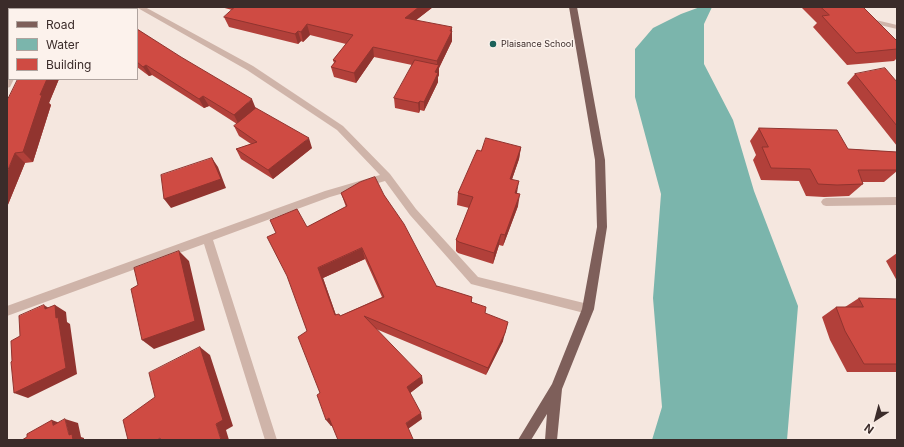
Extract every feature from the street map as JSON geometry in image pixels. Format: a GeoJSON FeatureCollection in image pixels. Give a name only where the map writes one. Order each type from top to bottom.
{"type":"FeatureCollection","features":[{"type":"Feature","properties":{"kind":"main road"},"geometry":{"type":"LineString","coordinates":[[524,440],[556,388],[588,309],[602,227],[600,160],[573,7]]}},
{"type":"Feature","properties":{"kind":"main road"},"geometry":{"type":"LineString","coordinates":[[551,440],[556,388]]}},
{"type":"Feature","properties":{"kind":"street"},"geometry":{"type":"LineString","coordinates":[[140,7],[250,68],[340,128],[387,177],[413,212],[474,281],[588,309]]}},
{"type":"Feature","properties":{"kind":"street"},"geometry":{"type":"LineString","coordinates":[[861,18],[897,27]]}},
{"type":"Feature","properties":{"kind":"street"},"geometry":{"type":"LineString","coordinates":[[7,312],[328,194],[387,177]]}},
{"type":"Feature","properties":{"kind":"street"},"geometry":{"type":"LineString","coordinates":[[826,202],[897,201]]}},
{"type":"Feature","properties":{"kind":"street"},"geometry":{"type":"LineString","coordinates":[[207,238],[271,440]]}},
{"type":"Feature","properties":{"kind":"water"},"geometry":{"type":"Polygon","coordinates":[[[700,7],[712,7],[704,24],[704,64],[733,120],[754,191],[798,306],[787,440],[652,440],[662,407],[653,298],[661,194],[635,97],[635,49],[653,28],[681,14],[700,7]]]}},
{"type":"Feature","properties":{"kind":"building"},"geometry":{"type":"Polygon","coordinates":[[[64,7],[104,8],[66,8],[64,7]]]}},
{"type":"Feature","properties":{"kind":"building"},"geometry":{"type":"Polygon","coordinates":[[[235,7],[419,7],[405,18],[452,27],[450,31],[452,31],[437,61],[373,47],[354,73],[331,67],[336,61],[333,60],[353,35],[307,24],[301,32],[298,31],[295,34],[224,17],[235,7]]]}},
{"type":"Feature","properties":{"kind":"building"},"geometry":{"type":"Polygon","coordinates":[[[821,7],[863,7],[897,41],[897,49],[856,53],[822,16],[829,15],[821,7]]]}},
{"type":"Feature","properties":{"kind":"building"},"geometry":{"type":"Polygon","coordinates":[[[138,30],[252,99],[234,115],[203,96],[199,99],[146,65],[143,67],[138,63],[138,30]]]}},
{"type":"Feature","properties":{"kind":"building"},"geometry":{"type":"Polygon","coordinates":[[[415,60],[439,65],[435,72],[438,73],[424,102],[420,101],[418,103],[394,98],[415,60]]]}},
{"type":"Feature","properties":{"kind":"building"},"geometry":{"type":"Polygon","coordinates":[[[885,68],[897,82],[897,126],[855,74],[885,68]]]}},
{"type":"Feature","properties":{"kind":"building"},"geometry":{"type":"Polygon","coordinates":[[[18,80],[47,80],[40,95],[42,95],[23,152],[15,153],[7,172],[7,101],[18,80]]]}},
{"type":"Feature","properties":{"kind":"building"},"geometry":{"type":"Polygon","coordinates":[[[256,108],[309,138],[268,170],[236,149],[257,142],[234,126],[256,108]]]}},
{"type":"Feature","properties":{"kind":"building"},"geometry":{"type":"Polygon","coordinates":[[[759,128],[837,130],[848,149],[897,152],[897,170],[858,170],[863,184],[818,184],[810,169],[771,168],[762,147],[768,147],[759,128]]]}},
{"type":"Feature","properties":{"kind":"building"},"geometry":{"type":"Polygon","coordinates":[[[486,138],[521,147],[510,179],[519,181],[515,193],[520,194],[505,235],[501,234],[494,253],[456,240],[473,197],[458,193],[477,150],[481,151],[486,138]]]}},
{"type":"Feature","properties":{"kind":"building"},"geometry":{"type":"Polygon","coordinates":[[[212,158],[221,179],[164,199],[161,175],[212,158]]]}},
{"type":"Feature","properties":{"kind":"building"},"geometry":{"type":"Polygon","coordinates":[[[375,177],[384,195],[404,224],[437,287],[472,297],[471,302],[486,307],[485,313],[508,322],[505,333],[488,368],[364,316],[422,376],[407,387],[421,413],[406,423],[413,439],[412,440],[338,440],[329,418],[326,420],[317,395],[320,393],[298,337],[307,331],[287,276],[267,237],[276,233],[270,220],[297,209],[307,227],[347,206],[341,193],[360,182],[375,177]],[[362,248],[318,268],[335,315],[339,314],[340,316],[384,297],[362,248]]]}},
{"type":"Feature","properties":{"kind":"building"},"geometry":{"type":"Polygon","coordinates":[[[179,251],[195,321],[142,340],[131,289],[138,285],[134,268],[179,251]]]}},
{"type":"Feature","properties":{"kind":"building"},"geometry":{"type":"Polygon","coordinates":[[[859,298],[897,299],[897,364],[864,364],[845,331],[836,307],[863,307],[859,298]]]}},
{"type":"Feature","properties":{"kind":"building"},"geometry":{"type":"Polygon","coordinates":[[[44,305],[45,309],[55,305],[56,318],[58,317],[66,368],[14,393],[11,362],[11,341],[20,336],[19,316],[44,305]]]}},
{"type":"Feature","properties":{"kind":"building"},"geometry":{"type":"Polygon","coordinates":[[[200,347],[223,420],[216,424],[221,440],[161,440],[160,438],[157,440],[128,440],[123,420],[155,397],[149,373],[200,347]]]}},
{"type":"Feature","properties":{"kind":"building"},"geometry":{"type":"Polygon","coordinates":[[[65,419],[69,435],[72,434],[73,440],[22,440],[27,437],[27,434],[52,420],[53,425],[65,419]]]}},
{"type":"Feature","properties":{"kind":"place","name":"Plaisance School"},"geometry":{"type":"Point","coordinates":[493,44]}}]}
